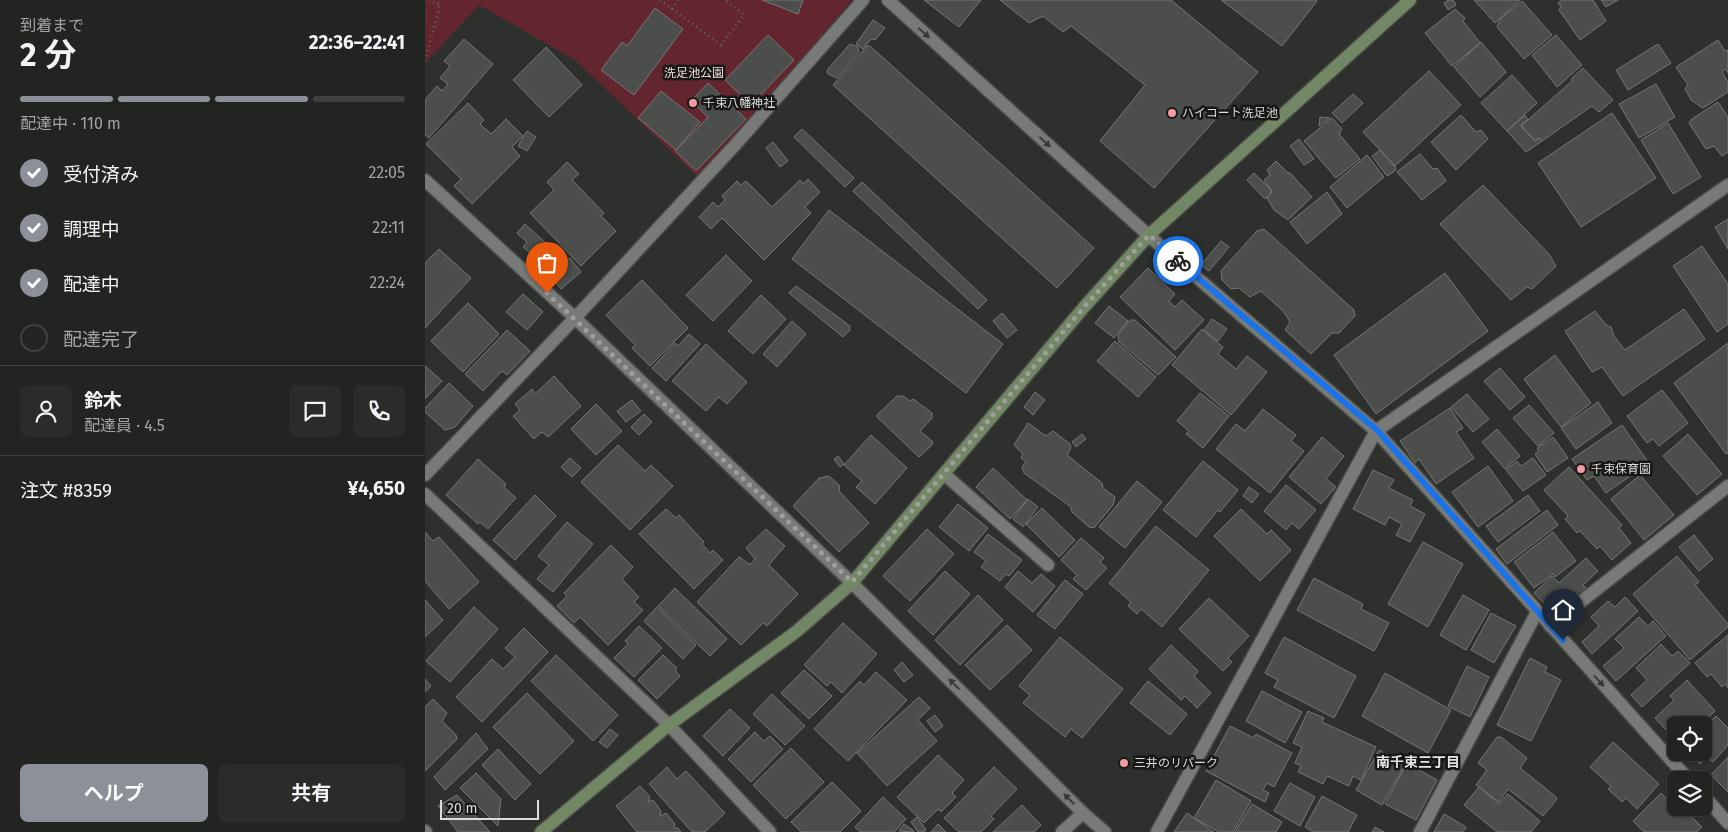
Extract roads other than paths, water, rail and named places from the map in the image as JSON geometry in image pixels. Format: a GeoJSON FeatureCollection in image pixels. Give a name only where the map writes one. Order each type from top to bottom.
{"type":"FeatureCollection","features":[{"type":"Feature","properties":{"kind":"street"},"geometry":{"type":"LineString","coordinates":[[425,475],[575,318],[736,144],[863,0]]}},
{"type":"Feature","properties":{"kind":"street"},"geometry":{"type":"LineString","coordinates":[[888,0],[1149,235],[1377,430],[1537,612],[1681,771]]}},
{"type":"Feature","properties":{"kind":"street"},"geometry":{"type":"LineString","coordinates":[[541,832],[669,725],[797,631],[852,582],[1085,306],[1149,235],[1410,0]]}},
{"type":"Feature","properties":{"kind":"street"},"geometry":{"type":"LineString","coordinates":[[425,180],[575,318],[852,582],[1083,813],[1105,832]]}},
{"type":"Feature","properties":{"kind":"street"},"geometry":{"type":"LineString","coordinates":[[1157,832],[1377,430],[1728,185]]}},
{"type":"Feature","properties":{"kind":"street"},"geometry":{"type":"LineString","coordinates":[[943,474],[1047,565]]}},
{"type":"Feature","properties":{"kind":"street"},"geometry":{"type":"LineString","coordinates":[[1550,626],[1728,486]]}},
{"type":"Feature","properties":{"kind":"street"},"geometry":{"type":"LineString","coordinates":[[425,494],[669,725],[771,832]]}},
{"type":"Feature","properties":{"kind":"street"},"geometry":{"type":"LineString","coordinates":[[1420,832],[1537,612]]}},
{"type":"Feature","properties":{"kind":"street"},"geometry":{"type":"LineString","coordinates":[[1712,805],[1728,823],[1720,832]]}},
{"type":"Feature","properties":{"kind":"street"},"geometry":{"type":"LineString","coordinates":[[1062,832],[1083,813]]}},
{"type":"Feature","properties":{"kind":"place","name":"千束八幡神社"},"geometry":{"type":"Point","coordinates":[693,103]}},
{"type":"Feature","properties":{"kind":"place","name":"ハイコート洗足池"},"geometry":{"type":"Point","coordinates":[1172,113]}},
{"type":"Feature","properties":{"kind":"place","name":"千束保育園"},"geometry":{"type":"Point","coordinates":[1581,469]}},
{"type":"Feature","properties":{"kind":"place","name":"三井のリパーク"},"geometry":{"type":"Point","coordinates":[1124,763]}},
{"type":"Feature","properties":{"kind":"district","name":"南千束三丁目"},"geometry":{"type":"Point","coordinates":[1418,762]}},
{"type":"Feature","properties":{"kind":"park label","name":"洗足池公園"},"geometry":{"type":"Point","coordinates":[694,73]}}]}
